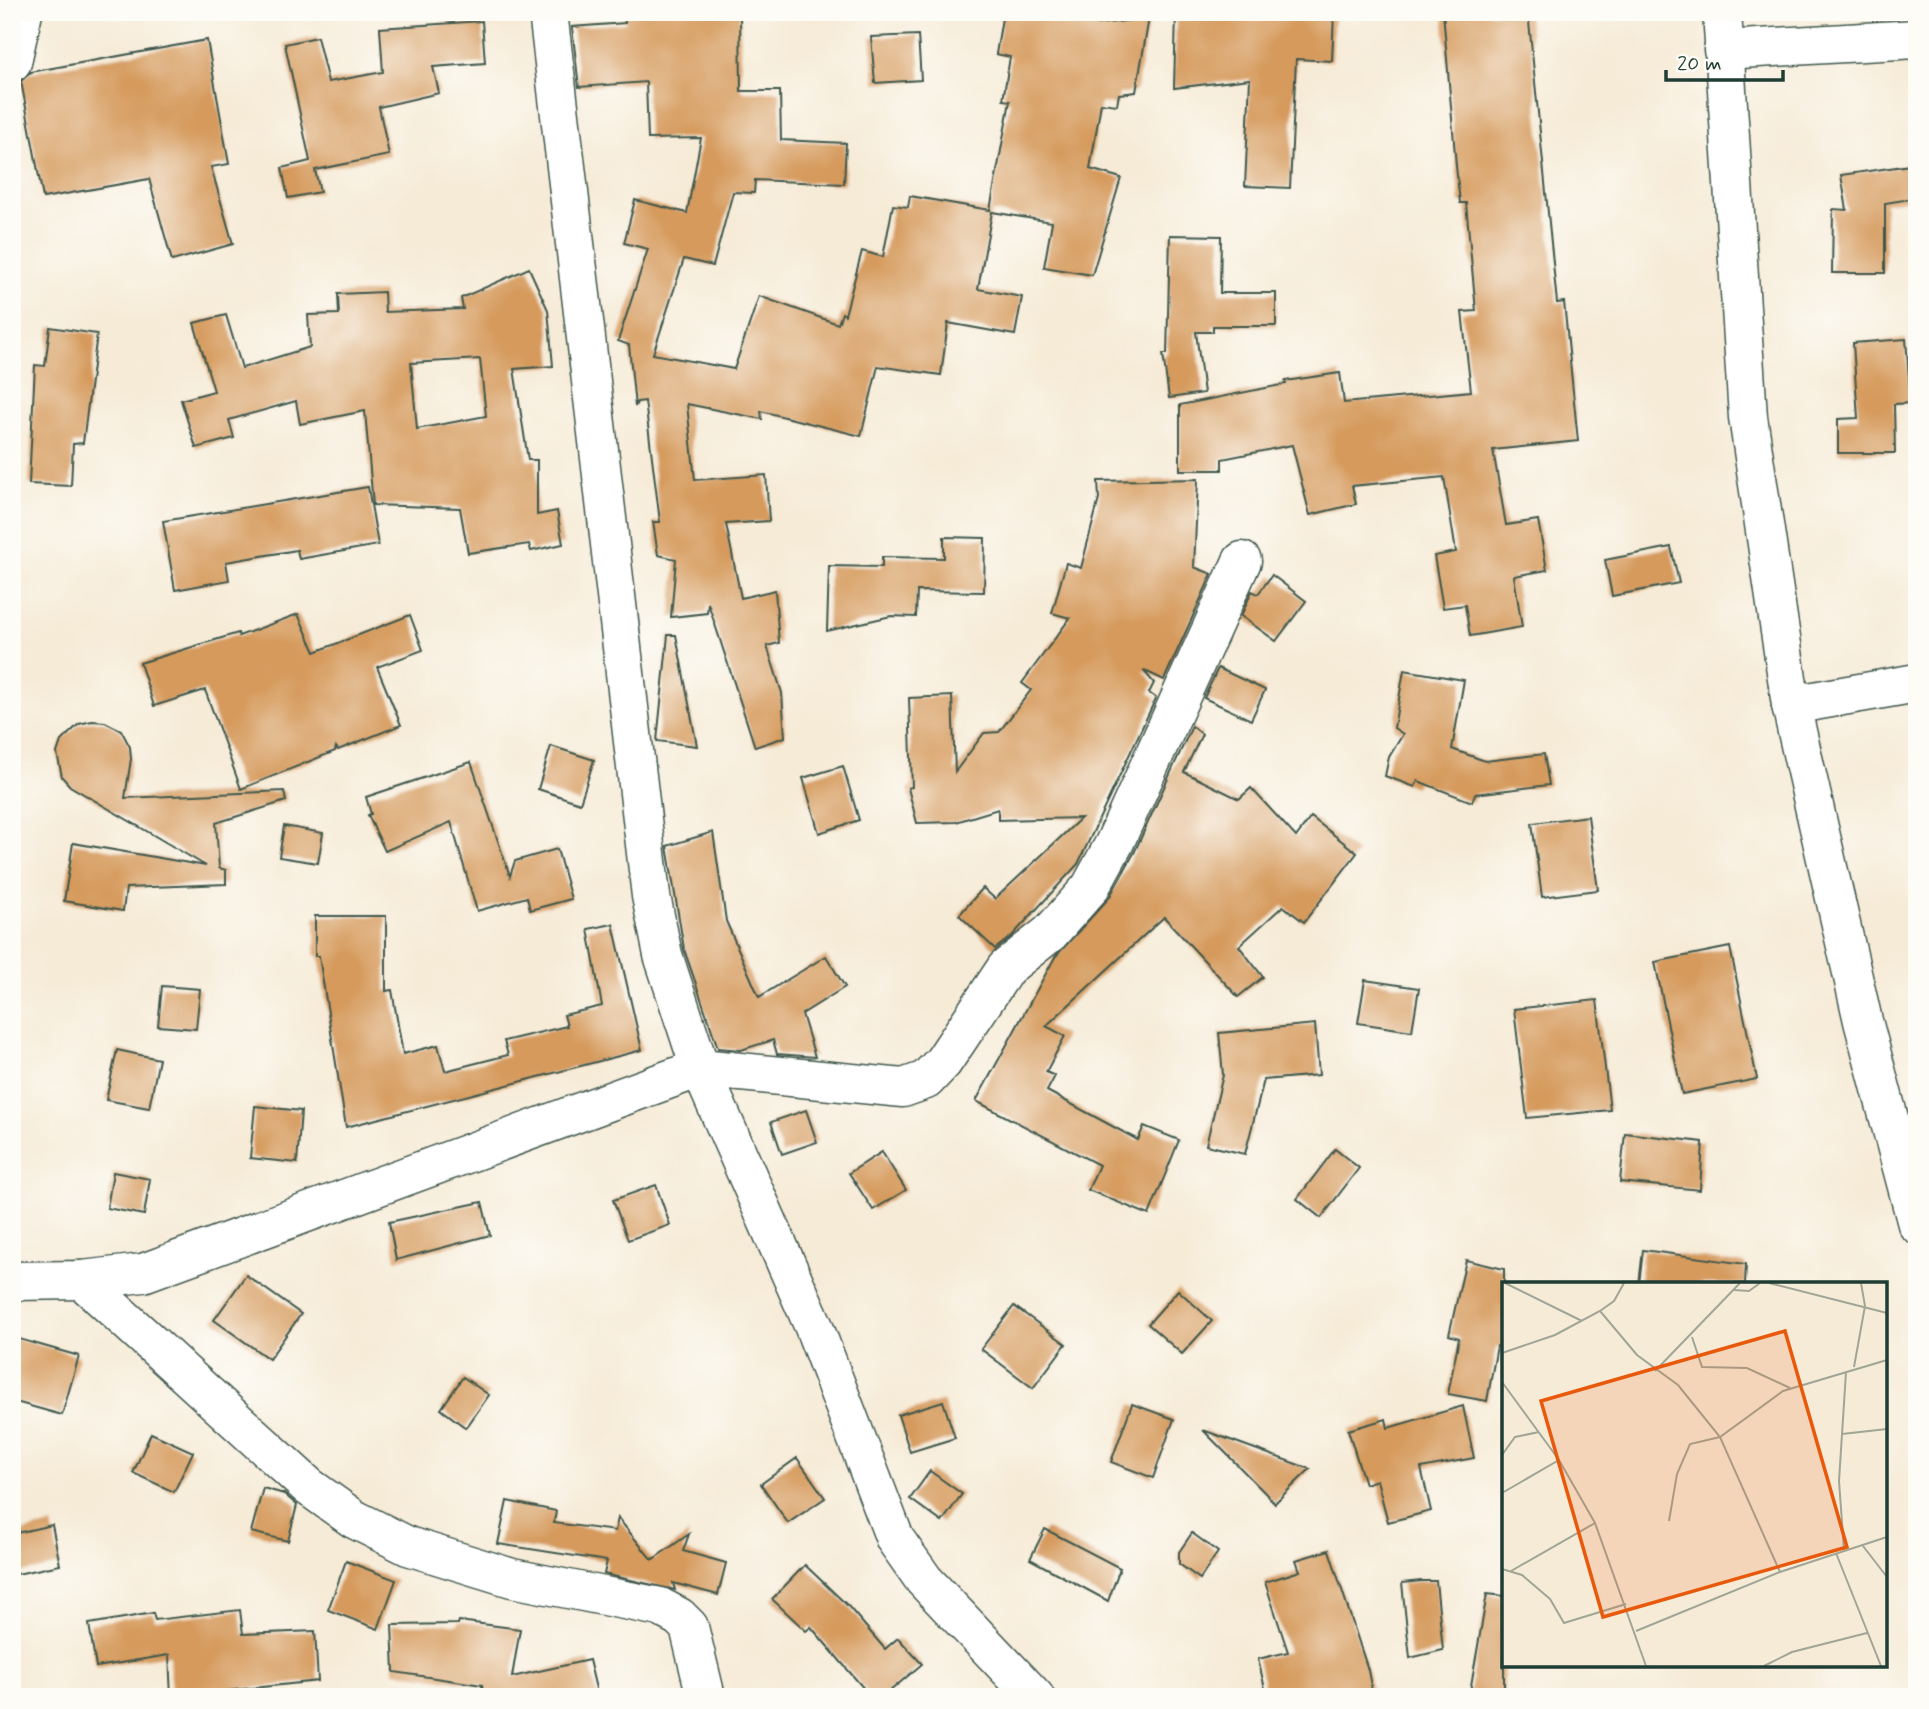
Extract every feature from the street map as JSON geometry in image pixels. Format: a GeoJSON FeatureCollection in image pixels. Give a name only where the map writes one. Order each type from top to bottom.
{"type":"FeatureCollection","features":[{"type":"Feature","properties":{"kind":"main road"},"geometry":{"type":"LineString","coordinates":[[12,62],[23,12]]}},
{"type":"Feature","properties":{"kind":"main road"},"geometry":{"type":"LineString","coordinates":[[548,12],[651,896],[663,955],[701,1068],[814,1327],[895,1539],[924,1580],[1025,1694]]}},
{"type":"Feature","properties":{"kind":"main road"},"geometry":{"type":"LineString","coordinates":[[1722,12],[1748,417],[1791,705],[1863,1021],[1917,1224]]}},
{"type":"Feature","properties":{"kind":"main road"},"geometry":{"type":"LineString","coordinates":[[1723,50],[1917,39]]}},
{"type":"Feature","properties":{"kind":"main road"},"geometry":{"type":"LineString","coordinates":[[12,1281],[82,1280],[143,1273],[701,1068],[903,1088],[926,1080],[943,1062],[1006,968],[1050,933],[1090,888],[1114,844],[1242,561]]}},
{"type":"Feature","properties":{"kind":"main road"},"geometry":{"type":"LineString","coordinates":[[1791,705],[1917,683]]}},
{"type":"Feature","properties":{"kind":"main road"},"geometry":{"type":"LineString","coordinates":[[82,1280],[309,1487],[354,1519],[408,1546],[512,1578],[660,1607],[679,1616],[689,1627],[706,1697]]}},
{"type":"Feature","properties":{"kind":"building"},"geometry":{"type":"Polygon","coordinates":[[[624,12],[740,12],[741,91],[780,91],[781,140],[846,143],[844,184],[755,180],[754,193],[733,192],[713,266],[684,259],[653,354],[734,369],[759,296],[838,324],[842,313],[845,315],[862,251],[883,257],[893,205],[908,207],[910,196],[990,210],[1010,101],[1003,100],[1010,57],[996,54],[1003,12],[1100,12],[1098,24],[1149,18],[1136,92],[1119,94],[1117,105],[1101,103],[1090,169],[1121,178],[1092,275],[1044,267],[1052,222],[992,212],[978,289],[1022,297],[1015,335],[948,323],[941,375],[878,366],[861,436],[761,411],[762,419],[687,404],[695,480],[766,475],[769,521],[726,524],[741,598],[775,590],[779,643],[767,646],[782,693],[785,737],[755,747],[708,603],[707,613],[671,617],[676,559],[658,555],[653,522],[660,522],[645,401],[637,402],[635,407],[629,345],[618,341],[648,249],[624,243],[635,200],[687,213],[701,138],[648,139],[646,82],[579,87],[572,27],[625,23],[624,12]]]}},
{"type":"Feature","properties":{"kind":"building"},"geometry":{"type":"Polygon","coordinates":[[[1334,12],[1332,61],[1296,59],[1290,188],[1245,186],[1250,79],[1174,88],[1176,14],[1334,12]]]}},
{"type":"Feature","properties":{"kind":"building"},"geometry":{"type":"Polygon","coordinates":[[[1443,12],[1528,12],[1557,303],[1564,302],[1578,441],[1493,450],[1506,525],[1538,520],[1547,570],[1514,576],[1522,627],[1470,636],[1465,605],[1443,608],[1434,556],[1456,552],[1444,477],[1352,486],[1356,504],[1310,515],[1292,445],[1222,459],[1222,470],[1180,470],[1180,405],[1286,384],[1285,381],[1340,373],[1344,403],[1471,391],[1462,312],[1476,311],[1466,203],[1460,203],[1443,12]]]}},
{"type":"Feature","properties":{"kind":"building"},"geometry":{"type":"Polygon","coordinates":[[[482,21],[485,63],[433,67],[439,93],[379,107],[389,155],[315,170],[320,192],[288,198],[282,168],[310,161],[285,44],[317,37],[328,82],[383,72],[380,28],[482,21]]]}},
{"type":"Feature","properties":{"kind":"building"},"geometry":{"type":"Polygon","coordinates":[[[918,35],[921,80],[875,83],[871,37],[918,35]]]}},
{"type":"Feature","properties":{"kind":"building"},"geometry":{"type":"Polygon","coordinates":[[[207,40],[229,164],[211,167],[233,244],[172,261],[149,179],[43,198],[21,81],[31,72],[207,40]]]}},
{"type":"Feature","properties":{"kind":"building"},"geometry":{"type":"Polygon","coordinates":[[[1917,164],[1917,198],[1885,203],[1885,273],[1832,273],[1833,209],[1847,210],[1841,175],[1917,164]]]}},
{"type":"Feature","properties":{"kind":"building"},"geometry":{"type":"Polygon","coordinates":[[[1170,235],[1221,236],[1220,293],[1276,293],[1276,326],[1213,326],[1213,332],[1196,332],[1204,393],[1169,398],[1163,354],[1167,354],[1170,235]]]}},
{"type":"Feature","properties":{"kind":"building"},"geometry":{"type":"Polygon","coordinates":[[[529,268],[548,310],[553,366],[514,369],[528,460],[537,460],[537,515],[557,511],[563,544],[531,551],[529,544],[468,553],[460,508],[373,505],[365,411],[300,424],[296,401],[229,420],[234,438],[196,448],[181,400],[214,391],[194,323],[226,315],[242,368],[310,347],[308,315],[339,314],[338,294],[384,292],[385,312],[463,309],[461,298],[529,268]],[[480,359],[411,363],[417,429],[486,416],[480,359]]]}},
{"type":"Feature","properties":{"kind":"building"},"geometry":{"type":"Polygon","coordinates":[[[50,327],[97,334],[83,443],[73,444],[71,486],[29,484],[35,365],[45,366],[50,327]]]}},
{"type":"Feature","properties":{"kind":"building"},"geometry":{"type":"Polygon","coordinates":[[[1906,339],[1911,403],[1894,404],[1895,453],[1838,453],[1838,419],[1858,418],[1853,343],[1906,339]]]}},
{"type":"Feature","properties":{"kind":"building"},"geometry":{"type":"Polygon","coordinates":[[[1198,479],[1194,567],[1212,574],[1164,680],[1143,670],[1154,683],[1149,693],[1156,698],[1078,864],[1012,936],[995,949],[959,915],[983,888],[995,899],[1081,818],[998,820],[998,809],[956,822],[917,823],[908,788],[912,787],[909,698],[952,696],[955,772],[984,733],[999,732],[1031,690],[1022,683],[1070,618],[1052,613],[1066,563],[1081,568],[1099,499],[1098,481],[1198,479]]]}},
{"type":"Feature","properties":{"kind":"building"},"geometry":{"type":"Polygon","coordinates":[[[368,487],[378,545],[299,559],[297,550],[226,562],[229,580],[175,590],[163,521],[368,487]]]}},
{"type":"Feature","properties":{"kind":"building"},"geometry":{"type":"Polygon","coordinates":[[[944,537],[985,538],[984,592],[917,591],[916,617],[891,616],[827,631],[829,566],[882,567],[882,557],[944,558],[944,537]]]}},
{"type":"Feature","properties":{"kind":"building"},"geometry":{"type":"Polygon","coordinates":[[[1671,547],[1679,583],[1612,596],[1605,560],[1671,547]]]}},
{"type":"Feature","properties":{"kind":"building"},"geometry":{"type":"Polygon","coordinates":[[[1272,575],[1306,601],[1276,641],[1241,616],[1252,591],[1258,594],[1272,575]]]}},
{"type":"Feature","properties":{"kind":"building"},"geometry":{"type":"Polygon","coordinates":[[[298,614],[315,652],[410,615],[423,650],[377,667],[401,725],[338,750],[336,747],[335,751],[241,789],[205,690],[154,706],[140,663],[238,633],[239,636],[298,614]]]}},
{"type":"Feature","properties":{"kind":"building"},"geometry":{"type":"Polygon","coordinates":[[[668,635],[676,635],[697,746],[657,741],[668,635]]]}},
{"type":"Feature","properties":{"kind":"building"},"geometry":{"type":"Polygon","coordinates":[[[1218,668],[1265,690],[1251,720],[1204,698],[1218,668]]]}},
{"type":"Feature","properties":{"kind":"building"},"geometry":{"type":"Polygon","coordinates":[[[1404,670],[1464,680],[1452,749],[1485,761],[1544,754],[1549,785],[1475,794],[1472,802],[1418,781],[1415,787],[1385,776],[1389,757],[1403,734],[1394,728],[1404,670]]]}},
{"type":"Feature","properties":{"kind":"building"},"geometry":{"type":"Polygon","coordinates":[[[105,722],[121,730],[130,747],[131,759],[125,798],[284,791],[286,801],[216,823],[219,868],[226,870],[226,884],[126,888],[123,911],[64,901],[73,843],[206,866],[70,786],[62,777],[57,753],[61,741],[79,724],[105,722]]]}},
{"type":"Feature","properties":{"kind":"building"},"geometry":{"type":"Polygon","coordinates":[[[1192,726],[1202,734],[1184,772],[1239,799],[1251,788],[1296,837],[1311,817],[1357,853],[1304,922],[1283,906],[1239,946],[1263,977],[1238,997],[1164,917],[1046,1026],[1065,1036],[1046,1072],[1055,1076],[1047,1091],[1138,1140],[1144,1126],[1179,1140],[1149,1215],[1088,1190],[1099,1165],[976,1101],[1055,957],[1109,898],[1134,853],[1192,726]]]}},
{"type":"Feature","properties":{"kind":"building"},"geometry":{"type":"Polygon","coordinates":[[[551,746],[594,760],[580,803],[538,789],[551,746]]]}},
{"type":"Feature","properties":{"kind":"building"},"geometry":{"type":"Polygon","coordinates":[[[471,762],[510,876],[515,861],[557,849],[571,899],[530,910],[527,897],[477,911],[451,822],[385,851],[368,815],[371,814],[366,797],[471,762]]]}},
{"type":"Feature","properties":{"kind":"building"},"geometry":{"type":"Polygon","coordinates":[[[843,766],[859,820],[819,833],[803,778],[843,766]]]}},
{"type":"Feature","properties":{"kind":"building"},"geometry":{"type":"Polygon","coordinates":[[[1588,816],[1598,890],[1542,897],[1532,823],[1588,816]]]}},
{"type":"Feature","properties":{"kind":"building"},"geometry":{"type":"Polygon","coordinates":[[[284,826],[323,833],[318,863],[279,857],[284,826]]]}},
{"type":"Feature","properties":{"kind":"building"},"geometry":{"type":"Polygon","coordinates":[[[713,832],[726,921],[759,997],[826,956],[845,987],[802,1014],[815,1057],[777,1054],[773,1040],[741,1050],[718,1048],[684,949],[667,846],[713,832]]]}},
{"type":"Feature","properties":{"kind":"building"},"geometry":{"type":"Polygon","coordinates":[[[315,916],[386,916],[386,991],[392,990],[403,1054],[438,1045],[445,1071],[508,1055],[504,1041],[567,1026],[564,1015],[602,1006],[588,929],[613,924],[642,1050],[346,1127],[319,956],[315,956],[315,916]]]}},
{"type":"Feature","properties":{"kind":"building"},"geometry":{"type":"Polygon","coordinates":[[[1730,947],[1757,1079],[1682,1094],[1655,962],[1730,947]]]}},
{"type":"Feature","properties":{"kind":"building"},"geometry":{"type":"Polygon","coordinates":[[[1365,980],[1419,988],[1412,1031],[1358,1023],[1365,980]]]}},
{"type":"Feature","properties":{"kind":"building"},"geometry":{"type":"Polygon","coordinates":[[[162,986],[200,989],[196,1029],[158,1026],[162,986]]]}},
{"type":"Feature","properties":{"kind":"building"},"geometry":{"type":"Polygon","coordinates":[[[1597,1000],[1610,1110],[1527,1118],[1514,1009],[1597,1000]]]}},
{"type":"Feature","properties":{"kind":"building"},"geometry":{"type":"Polygon","coordinates":[[[1315,1024],[1319,1075],[1264,1080],[1245,1154],[1206,1145],[1223,1075],[1219,1033],[1315,1024]]]}},
{"type":"Feature","properties":{"kind":"building"},"geometry":{"type":"Polygon","coordinates":[[[117,1050],[159,1059],[149,1108],[106,1100],[117,1050]]]}},
{"type":"Feature","properties":{"kind":"building"},"geometry":{"type":"Polygon","coordinates":[[[255,1106],[301,1111],[297,1163],[250,1158],[255,1106]]]}},
{"type":"Feature","properties":{"kind":"building"},"geometry":{"type":"Polygon","coordinates":[[[806,1110],[817,1142],[782,1154],[771,1122],[806,1110]]]}},
{"type":"Feature","properties":{"kind":"building"},"geometry":{"type":"Polygon","coordinates":[[[1625,1133],[1703,1142],[1700,1190],[1620,1182],[1625,1133]]]}},
{"type":"Feature","properties":{"kind":"building"},"geometry":{"type":"Polygon","coordinates":[[[1335,1149],[1359,1168],[1321,1218],[1297,1199],[1335,1149]]]}},
{"type":"Feature","properties":{"kind":"building"},"geometry":{"type":"Polygon","coordinates":[[[882,1152],[906,1190],[873,1210],[849,1173],[882,1152]]]}},
{"type":"Feature","properties":{"kind":"building"},"geometry":{"type":"Polygon","coordinates":[[[113,1172],[150,1179],[144,1215],[107,1208],[113,1172]]]}},
{"type":"Feature","properties":{"kind":"building"},"geometry":{"type":"Polygon","coordinates":[[[656,1185],[670,1225],[628,1240],[613,1200],[656,1185]]]}},
{"type":"Feature","properties":{"kind":"building"},"geometry":{"type":"Polygon","coordinates":[[[482,1202],[490,1235],[396,1260],[389,1222],[482,1202]]]}},
{"type":"Feature","properties":{"kind":"building"},"geometry":{"type":"Polygon","coordinates":[[[1643,1250],[1746,1264],[1745,1282],[1639,1282],[1643,1250]]]}},
{"type":"Feature","properties":{"kind":"building"},"geometry":{"type":"Polygon","coordinates":[[[1466,1260],[1504,1269],[1502,1347],[1497,1346],[1487,1401],[1448,1394],[1459,1338],[1449,1335],[1466,1260]]]}},
{"type":"Feature","properties":{"kind":"building"},"geometry":{"type":"Polygon","coordinates":[[[246,1275],[301,1314],[269,1359],[214,1320],[246,1275]]]}},
{"type":"Feature","properties":{"kind":"building"},"geometry":{"type":"Polygon","coordinates":[[[1178,1290],[1212,1321],[1182,1354],[1148,1324],[1178,1290]]]}},
{"type":"Feature","properties":{"kind":"building"},"geometry":{"type":"Polygon","coordinates":[[[1014,1306],[1066,1344],[1033,1388],[981,1349],[1014,1306]]]}},
{"type":"Feature","properties":{"kind":"building"},"geometry":{"type":"Polygon","coordinates":[[[12,1337],[79,1356],[62,1415],[12,1401],[12,1337]]]}},
{"type":"Feature","properties":{"kind":"building"},"geometry":{"type":"Polygon","coordinates":[[[463,1377],[489,1395],[466,1428],[441,1409],[463,1377]]]}},
{"type":"Feature","properties":{"kind":"building"},"geometry":{"type":"Polygon","coordinates":[[[943,1401],[955,1438],[910,1452],[898,1415],[943,1401]]]}},
{"type":"Feature","properties":{"kind":"building"},"geometry":{"type":"Polygon","coordinates":[[[1132,1404],[1174,1419],[1153,1478],[1111,1462],[1132,1404]]]}},
{"type":"Feature","properties":{"kind":"building"},"geometry":{"type":"Polygon","coordinates":[[[1463,1406],[1474,1458],[1421,1468],[1431,1511],[1388,1522],[1377,1480],[1365,1484],[1348,1430],[1386,1419],[1388,1428],[1463,1406]]]}},
{"type":"Feature","properties":{"kind":"building"},"geometry":{"type":"Polygon","coordinates":[[[1203,1430],[1310,1469],[1275,1503],[1203,1430]]]}},
{"type":"Feature","properties":{"kind":"building"},"geometry":{"type":"Polygon","coordinates":[[[151,1433],[193,1452],[174,1492],[133,1473],[151,1433]]]}},
{"type":"Feature","properties":{"kind":"building"},"geometry":{"type":"Polygon","coordinates":[[[797,1458],[825,1498],[788,1523],[761,1484],[797,1458]]]}},
{"type":"Feature","properties":{"kind":"building"},"geometry":{"type":"Polygon","coordinates":[[[930,1471],[962,1494],[942,1522],[910,1499],[930,1471]]]}},
{"type":"Feature","properties":{"kind":"building"},"geometry":{"type":"Polygon","coordinates":[[[263,1488],[284,1494],[297,1505],[288,1541],[251,1532],[263,1488]]]}},
{"type":"Feature","properties":{"kind":"building"},"geometry":{"type":"Polygon","coordinates":[[[507,1501],[556,1511],[554,1523],[615,1531],[618,1518],[652,1560],[689,1534],[683,1551],[726,1563],[718,1595],[673,1583],[675,1590],[604,1574],[607,1561],[498,1544],[507,1501]]]}},
{"type":"Feature","properties":{"kind":"building"},"geometry":{"type":"Polygon","coordinates":[[[52,1525],[60,1565],[12,1575],[12,1534],[52,1525]]]}},
{"type":"Feature","properties":{"kind":"building"},"geometry":{"type":"Polygon","coordinates":[[[1045,1529],[1120,1568],[1108,1601],[1030,1559],[1045,1529]]]}},
{"type":"Feature","properties":{"kind":"building"},"geometry":{"type":"Polygon","coordinates":[[[1192,1533],[1218,1552],[1200,1579],[1179,1564],[1179,1552],[1192,1533]]]}},
{"type":"Feature","properties":{"kind":"building"},"geometry":{"type":"Polygon","coordinates":[[[1329,1550],[1368,1670],[1373,1697],[1267,1697],[1258,1659],[1288,1652],[1265,1582],[1300,1571],[1296,1560],[1329,1550]]]}},
{"type":"Feature","properties":{"kind":"building"},"geometry":{"type":"Polygon","coordinates":[[[346,1561],[396,1580],[378,1629],[328,1610],[346,1561]]]}},
{"type":"Feature","properties":{"kind":"building"},"geometry":{"type":"Polygon","coordinates":[[[805,1565],[848,1606],[885,1649],[898,1638],[922,1664],[883,1697],[871,1697],[811,1627],[806,1631],[772,1599],[805,1565]]]}},
{"type":"Feature","properties":{"kind":"building"},"geometry":{"type":"Polygon","coordinates":[[[1436,1581],[1443,1650],[1410,1658],[1402,1583],[1436,1581]]]}},
{"type":"Feature","properties":{"kind":"building"},"geometry":{"type":"Polygon","coordinates":[[[1487,1594],[1502,1596],[1504,1697],[1469,1697],[1487,1594]]]}},
{"type":"Feature","properties":{"kind":"building"},"geometry":{"type":"Polygon","coordinates":[[[240,1610],[243,1634],[315,1631],[318,1681],[171,1697],[169,1655],[96,1667],[89,1624],[153,1613],[155,1620],[240,1610]]]}},
{"type":"Feature","properties":{"kind":"building"},"geometry":{"type":"Polygon","coordinates":[[[459,1621],[520,1629],[512,1677],[589,1660],[598,1697],[484,1697],[482,1685],[394,1672],[392,1625],[458,1624],[459,1621]]]}}]}
